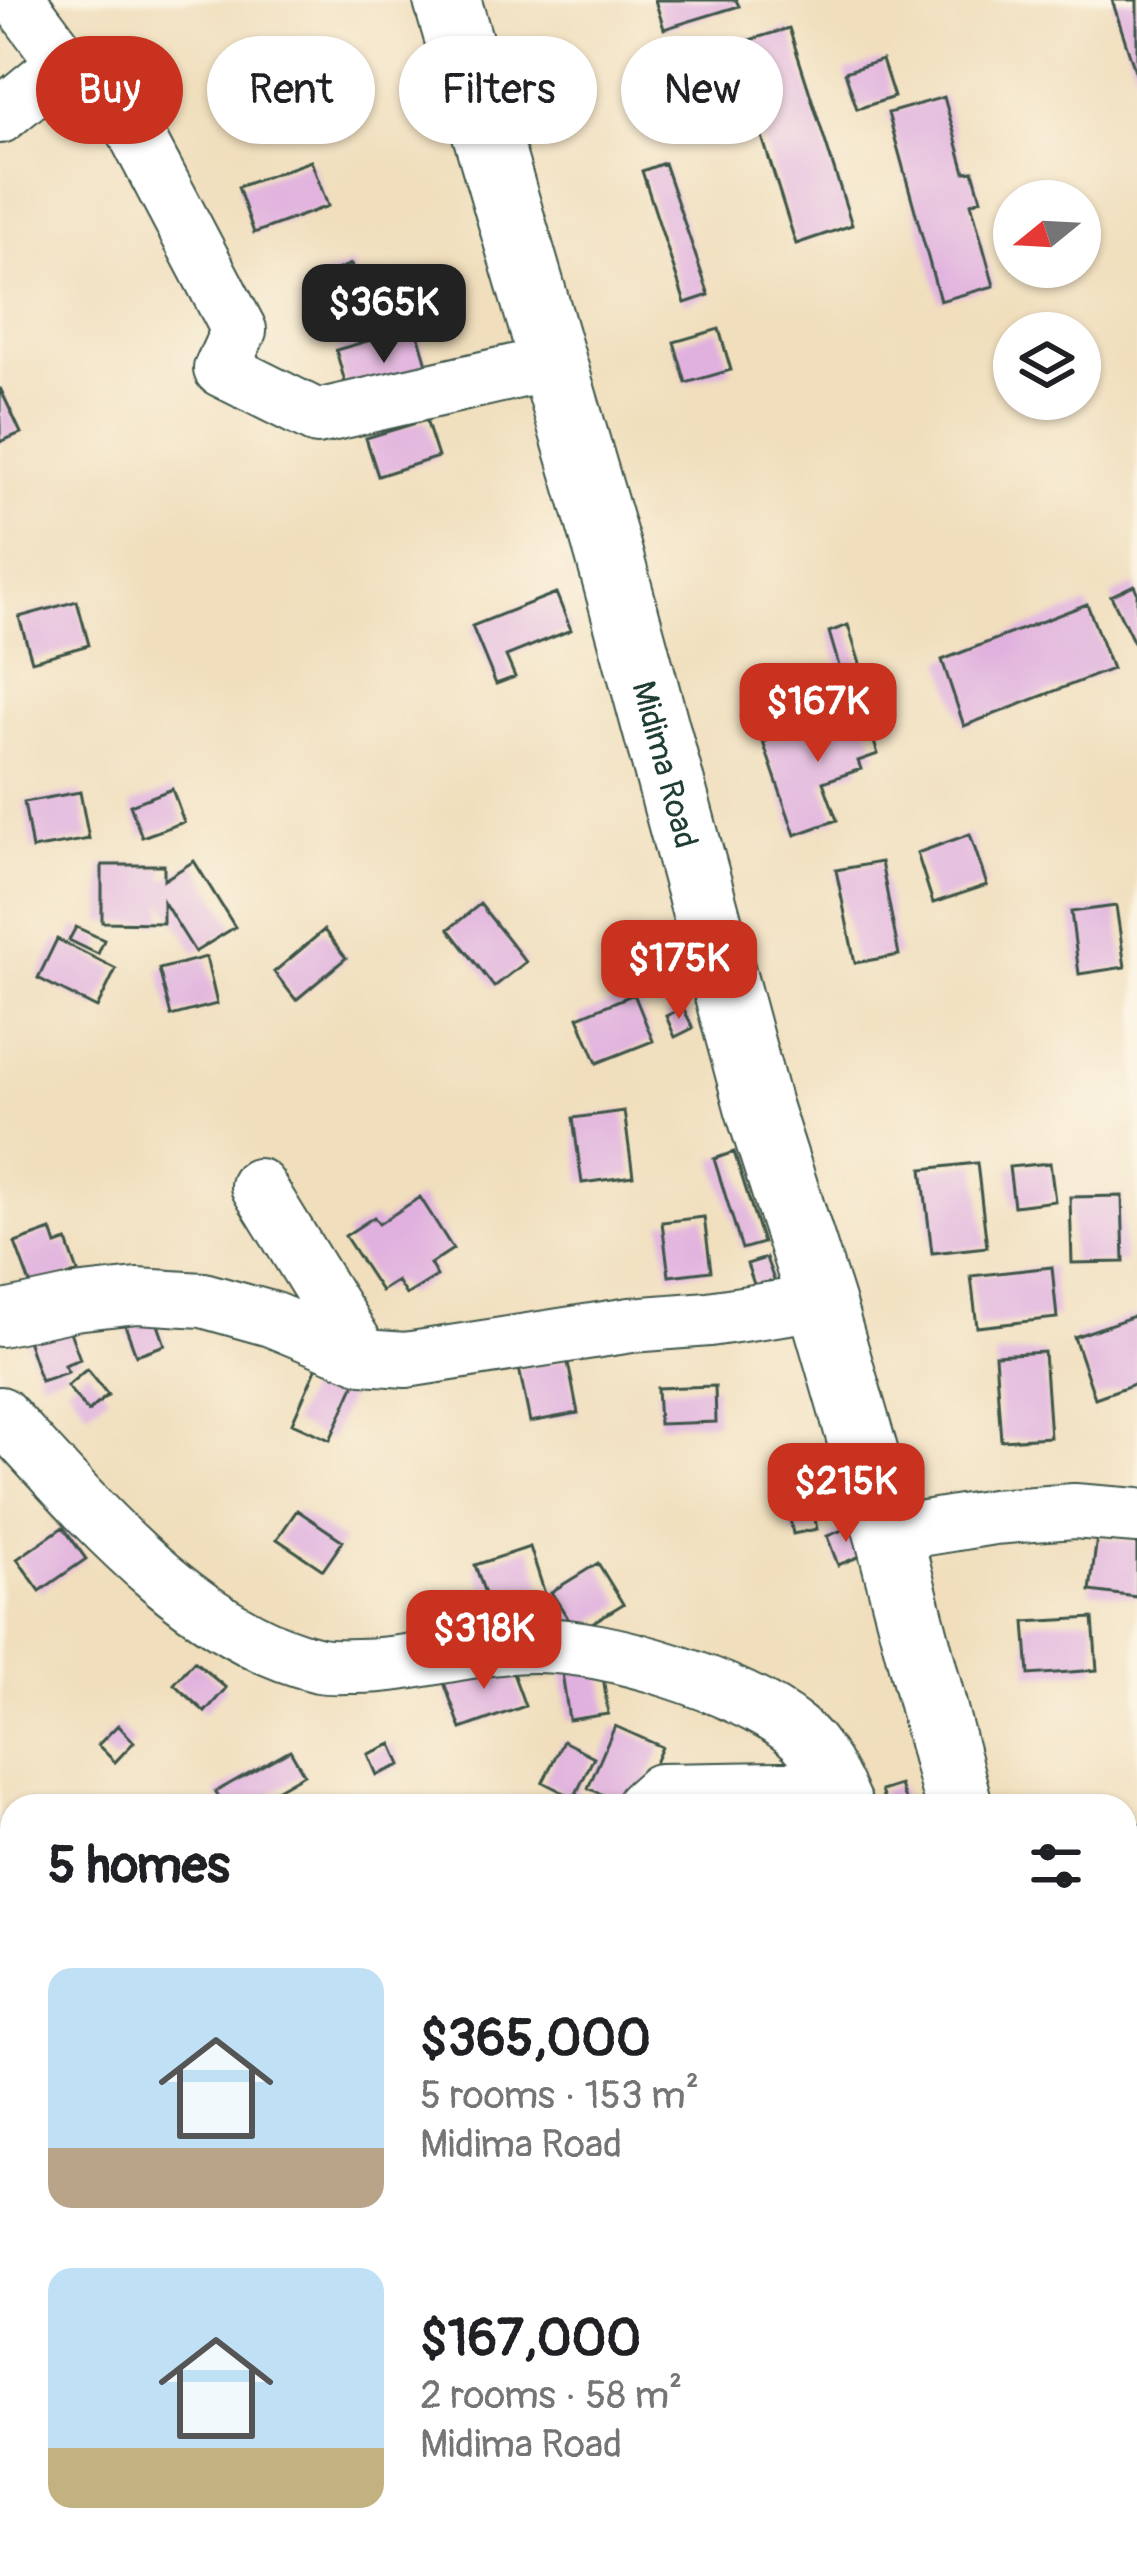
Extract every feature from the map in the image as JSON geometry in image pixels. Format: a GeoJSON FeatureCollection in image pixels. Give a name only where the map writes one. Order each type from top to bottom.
{"type":"FeatureCollection","features":[{"type":"Feature","properties":{"kind":"main road","name":"Midima Road"},"geometry":{"type":"LineString","coordinates":[[447,0],[609,554],[758,1106],[967,1794]]}},
{"type":"Feature","properties":{"kind":"street"},"geometry":{"type":"LineString","coordinates":[[18,0],[45,36]]}},
{"type":"Feature","properties":{"kind":"street"},"geometry":{"type":"LineString","coordinates":[[0,116],[36,87]]}},
{"type":"Feature","properties":{"kind":"street"},"geometry":{"type":"LineString","coordinates":[[141,144],[239,330],[221,369],[317,417],[553,363]]}},
{"type":"Feature","properties":{"kind":"street"},"geometry":{"type":"LineString","coordinates":[[258,1186],[363,1357]]}},
{"type":"Feature","properties":{"kind":"street"},"geometry":{"type":"LineString","coordinates":[[0,1319],[137,1296],[203,1300],[271,1319],[363,1357],[406,1360],[821,1302]]}},
{"type":"Feature","properties":{"kind":"street"},"geometry":{"type":"LineString","coordinates":[[0,1414],[102,1523],[177,1592],[259,1644],[323,1666],[386,1666],[537,1645],[609,1653],[754,1703],[798,1732],[839,1794]]}},
{"type":"Feature","properties":{"kind":"street"},"geometry":{"type":"LineString","coordinates":[[888,1534],[992,1517],[1074,1511],[1137,1516]]}},
{"type":"Feature","properties":{"kind":"street"},"geometry":{"type":"LineString","coordinates":[[657,1794],[750,1794]]}},
{"type":"Feature","properties":{"kind":"building"},"geometry":{"type":"Polygon","coordinates":[[[655,0],[736,0],[739,6],[664,29],[655,0]]]}},
{"type":"Feature","properties":{"kind":"building"},"geometry":{"type":"Polygon","coordinates":[[[1112,0],[1137,0],[1137,74],[1136,74],[1112,0]]]}},
{"type":"Feature","properties":{"kind":"building"},"geometry":{"type":"Polygon","coordinates":[[[789,28],[852,225],[796,244],[764,144],[783,144],[783,36],[763,36],[789,28]]]}},
{"type":"Feature","properties":{"kind":"building"},"geometry":{"type":"Polygon","coordinates":[[[882,60],[894,97],[857,109],[845,72],[882,60]]]}},
{"type":"Feature","properties":{"kind":"building"},"geometry":{"type":"Polygon","coordinates":[[[944,97],[965,172],[973,171],[981,199],[971,203],[993,286],[940,301],[888,113],[944,97]]]}},
{"type":"Feature","properties":{"kind":"building"},"geometry":{"type":"Polygon","coordinates":[[[311,161],[328,206],[254,233],[238,187],[311,161]]]}},
{"type":"Feature","properties":{"kind":"building"},"geometry":{"type":"Polygon","coordinates":[[[664,163],[709,295],[685,303],[642,171],[664,163]]]}},
{"type":"Feature","properties":{"kind":"building"},"geometry":{"type":"Polygon","coordinates":[[[351,264],[374,322],[331,339],[308,282],[351,264]]]}},
{"type":"Feature","properties":{"kind":"building"},"geometry":{"type":"Polygon","coordinates":[[[416,327],[432,381],[351,404],[336,350],[416,327]]]}},
{"type":"Feature","properties":{"kind":"building"},"geometry":{"type":"Polygon","coordinates":[[[719,329],[731,370],[686,383],[674,342],[719,329]]]}},
{"type":"Feature","properties":{"kind":"building"},"geometry":{"type":"Polygon","coordinates":[[[0,388],[21,433],[0,442],[0,388]]]}},
{"type":"Feature","properties":{"kind":"building"},"geometry":{"type":"Polygon","coordinates":[[[426,420],[438,457],[378,476],[366,438],[426,420]]]}},
{"type":"Feature","properties":{"kind":"building"},"geometry":{"type":"Polygon","coordinates":[[[1134,585],[1137,592],[1137,649],[1111,596],[1134,585]]]}},
{"type":"Feature","properties":{"kind":"building"},"geometry":{"type":"Polygon","coordinates":[[[556,593],[571,630],[506,656],[515,677],[496,684],[472,626],[556,593]]]}},
{"type":"Feature","properties":{"kind":"building"},"geometry":{"type":"Polygon","coordinates":[[[77,601],[89,645],[32,661],[19,617],[77,601]]]}},
{"type":"Feature","properties":{"kind":"building"},"geometry":{"type":"Polygon","coordinates":[[[1087,604],[1112,669],[964,726],[942,660],[1087,604]]]}},
{"type":"Feature","properties":{"kind":"building"},"geometry":{"type":"Polygon","coordinates":[[[848,625],[864,677],[844,683],[829,632],[848,625]]]}},
{"type":"Feature","properties":{"kind":"building"},"geometry":{"type":"Polygon","coordinates":[[[863,709],[878,754],[858,761],[861,769],[823,782],[837,820],[795,835],[763,742],[863,709]]]}},
{"type":"Feature","properties":{"kind":"building"},"geometry":{"type":"Polygon","coordinates":[[[172,789],[184,822],[142,837],[130,805],[172,789]]]}},
{"type":"Feature","properties":{"kind":"building"},"geometry":{"type":"Polygon","coordinates":[[[80,792],[89,839],[32,849],[24,802],[80,792]]]}},
{"type":"Feature","properties":{"kind":"building"},"geometry":{"type":"Polygon","coordinates":[[[970,834],[987,885],[933,903],[917,853],[970,834]]]}},
{"type":"Feature","properties":{"kind":"building"},"geometry":{"type":"Polygon","coordinates":[[[194,861],[235,927],[195,952],[163,901],[163,923],[102,922],[102,865],[164,865],[164,880],[194,861]]]}},
{"type":"Feature","properties":{"kind":"building"},"geometry":{"type":"Polygon","coordinates":[[[881,862],[899,955],[855,963],[836,870],[881,862]]]}},
{"type":"Feature","properties":{"kind":"building"},"geometry":{"type":"Polygon","coordinates":[[[480,904],[526,962],[494,987],[449,929],[480,904]]]}},
{"type":"Feature","properties":{"kind":"building"},"geometry":{"type":"Polygon","coordinates":[[[1116,906],[1125,967],[1079,974],[1071,912],[1116,906]]]}},
{"type":"Feature","properties":{"kind":"building"},"geometry":{"type":"Polygon","coordinates":[[[76,927],[104,940],[98,954],[69,940],[76,927]]]}},
{"type":"Feature","properties":{"kind":"building"},"geometry":{"type":"Polygon","coordinates":[[[324,930],[346,958],[296,1000],[274,972],[324,930]]]}},
{"type":"Feature","properties":{"kind":"building"},"geometry":{"type":"Polygon","coordinates":[[[57,939],[116,969],[97,1008],[38,978],[57,939]]]}},
{"type":"Feature","properties":{"kind":"building"},"geometry":{"type":"Polygon","coordinates":[[[206,957],[217,1004],[171,1016],[159,969],[206,957]]]}},
{"type":"Feature","properties":{"kind":"building"},"geometry":{"type":"Polygon","coordinates":[[[634,994],[653,1041],[597,1063],[578,1017],[634,994]]]}},
{"type":"Feature","properties":{"kind":"building"},"geometry":{"type":"Polygon","coordinates":[[[683,1008],[693,1028],[675,1037],[666,1016],[683,1008]]]}},
{"type":"Feature","properties":{"kind":"building"},"geometry":{"type":"Polygon","coordinates":[[[624,1111],[633,1176],[582,1183],[573,1118],[624,1111]]]}},
{"type":"Feature","properties":{"kind":"building"},"geometry":{"type":"Polygon","coordinates":[[[734,1152],[763,1243],[742,1249],[714,1159],[734,1152]]]}},
{"type":"Feature","properties":{"kind":"building"},"geometry":{"type":"Polygon","coordinates":[[[977,1163],[987,1247],[932,1253],[922,1169],[977,1163]]]}},
{"type":"Feature","properties":{"kind":"building"},"geometry":{"type":"Polygon","coordinates":[[[1050,1163],[1055,1201],[1014,1206],[1009,1167],[1050,1163]]]}},
{"type":"Feature","properties":{"kind":"building"},"geometry":{"type":"Polygon","coordinates":[[[1122,1196],[1124,1262],[1072,1263],[1070,1197],[1122,1196]]]}},
{"type":"Feature","properties":{"kind":"building"},"geometry":{"type":"Polygon","coordinates":[[[420,1197],[453,1249],[430,1264],[437,1276],[406,1295],[397,1281],[381,1291],[345,1236],[374,1217],[379,1224],[420,1197]]]}},
{"type":"Feature","properties":{"kind":"building"},"geometry":{"type":"Polygon","coordinates":[[[704,1217],[711,1271],[669,1276],[662,1222],[704,1217]]]}},
{"type":"Feature","properties":{"kind":"building"},"geometry":{"type":"Polygon","coordinates":[[[51,1230],[56,1245],[67,1241],[78,1272],[32,1289],[15,1243],[51,1230]]]}},
{"type":"Feature","properties":{"kind":"building"},"geometry":{"type":"Polygon","coordinates":[[[766,1258],[774,1280],[755,1287],[747,1264],[766,1258]]]}},
{"type":"Feature","properties":{"kind":"building"},"geometry":{"type":"Polygon","coordinates":[[[1052,1267],[1057,1318],[977,1327],[971,1276],[1052,1267]]]}},
{"type":"Feature","properties":{"kind":"building"},"geometry":{"type":"Polygon","coordinates":[[[152,1307],[165,1345],[136,1355],[122,1317],[152,1307]]]}},
{"type":"Feature","properties":{"kind":"building"},"geometry":{"type":"Polygon","coordinates":[[[1137,1315],[1137,1383],[1095,1398],[1074,1337],[1137,1315]]]}},
{"type":"Feature","properties":{"kind":"building"},"geometry":{"type":"Polygon","coordinates":[[[68,1326],[80,1359],[64,1365],[68,1372],[41,1381],[27,1340],[68,1326]]]}},
{"type":"Feature","properties":{"kind":"building"},"geometry":{"type":"Polygon","coordinates":[[[1044,1352],[1050,1437],[1001,1440],[995,1355],[1044,1352]]]}},
{"type":"Feature","properties":{"kind":"building"},"geometry":{"type":"Polygon","coordinates":[[[567,1358],[578,1413],[530,1422],[519,1368],[567,1358]]]}},
{"type":"Feature","properties":{"kind":"building"},"geometry":{"type":"Polygon","coordinates":[[[319,1362],[357,1379],[330,1440],[292,1423],[319,1362]]]}},
{"type":"Feature","properties":{"kind":"building"},"geometry":{"type":"Polygon","coordinates":[[[87,1369],[108,1395],[88,1412],[67,1386],[87,1369]]]}},
{"type":"Feature","properties":{"kind":"building"},"geometry":{"type":"Polygon","coordinates":[[[715,1386],[716,1422],[659,1424],[657,1388],[715,1386]]]}},
{"type":"Feature","properties":{"kind":"building"},"geometry":{"type":"Polygon","coordinates":[[[811,1498],[817,1529],[793,1534],[787,1503],[811,1498]]]}},
{"type":"Feature","properties":{"kind":"building"},"geometry":{"type":"Polygon","coordinates":[[[297,1510],[343,1541],[323,1570],[277,1539],[297,1510]]]}},
{"type":"Feature","properties":{"kind":"building"},"geometry":{"type":"Polygon","coordinates":[[[855,1525],[866,1554],[838,1565],[827,1536],[855,1525]]]}},
{"type":"Feature","properties":{"kind":"building"},"geometry":{"type":"Polygon","coordinates":[[[63,1527],[86,1559],[40,1591],[17,1559],[63,1527]]]}},
{"type":"Feature","properties":{"kind":"building"},"geometry":{"type":"Polygon","coordinates":[[[1097,1537],[1137,1542],[1137,1597],[1090,1591],[1097,1537]]]}},
{"type":"Feature","properties":{"kind":"building"},"geometry":{"type":"Polygon","coordinates":[[[530,1547],[545,1594],[491,1611],[475,1565],[530,1547]]]}},
{"type":"Feature","properties":{"kind":"building"},"geometry":{"type":"Polygon","coordinates":[[[598,1563],[623,1604],[577,1632],[551,1592],[598,1563]]]}},
{"type":"Feature","properties":{"kind":"building"},"geometry":{"type":"Polygon","coordinates":[[[1093,1618],[1097,1670],[1029,1675],[1025,1622],[1093,1618]]]}},
{"type":"Feature","properties":{"kind":"building"},"geometry":{"type":"Polygon","coordinates":[[[506,1654],[525,1706],[461,1729],[442,1677],[506,1654]]]}},
{"type":"Feature","properties":{"kind":"building"},"geometry":{"type":"Polygon","coordinates":[[[601,1659],[608,1714],[569,1720],[561,1665],[601,1659]]]}},
{"type":"Feature","properties":{"kind":"building"},"geometry":{"type":"Polygon","coordinates":[[[194,1661],[226,1688],[205,1712],[174,1684],[194,1661]]]}},
{"type":"Feature","properties":{"kind":"building"},"geometry":{"type":"Polygon","coordinates":[[[118,1725],[134,1742],[115,1762],[98,1745],[118,1725]]]}},
{"type":"Feature","properties":{"kind":"building"},"geometry":{"type":"Polygon","coordinates":[[[615,1726],[662,1747],[641,1794],[602,1794],[588,1788],[615,1726]]]}},
{"type":"Feature","properties":{"kind":"building"},"geometry":{"type":"Polygon","coordinates":[[[563,1741],[594,1757],[576,1794],[543,1782],[563,1741]]]}},
{"type":"Feature","properties":{"kind":"building"},"geometry":{"type":"Polygon","coordinates":[[[392,1744],[401,1765],[377,1775],[368,1754],[392,1744]]]}},
{"type":"Feature","properties":{"kind":"building"},"geometry":{"type":"Polygon","coordinates":[[[290,1750],[304,1774],[269,1794],[215,1792],[290,1750]]]}},
{"type":"Feature","properties":{"kind":"building"},"geometry":{"type":"Polygon","coordinates":[[[900,1785],[903,1794],[882,1794],[900,1785]]]}}]}
